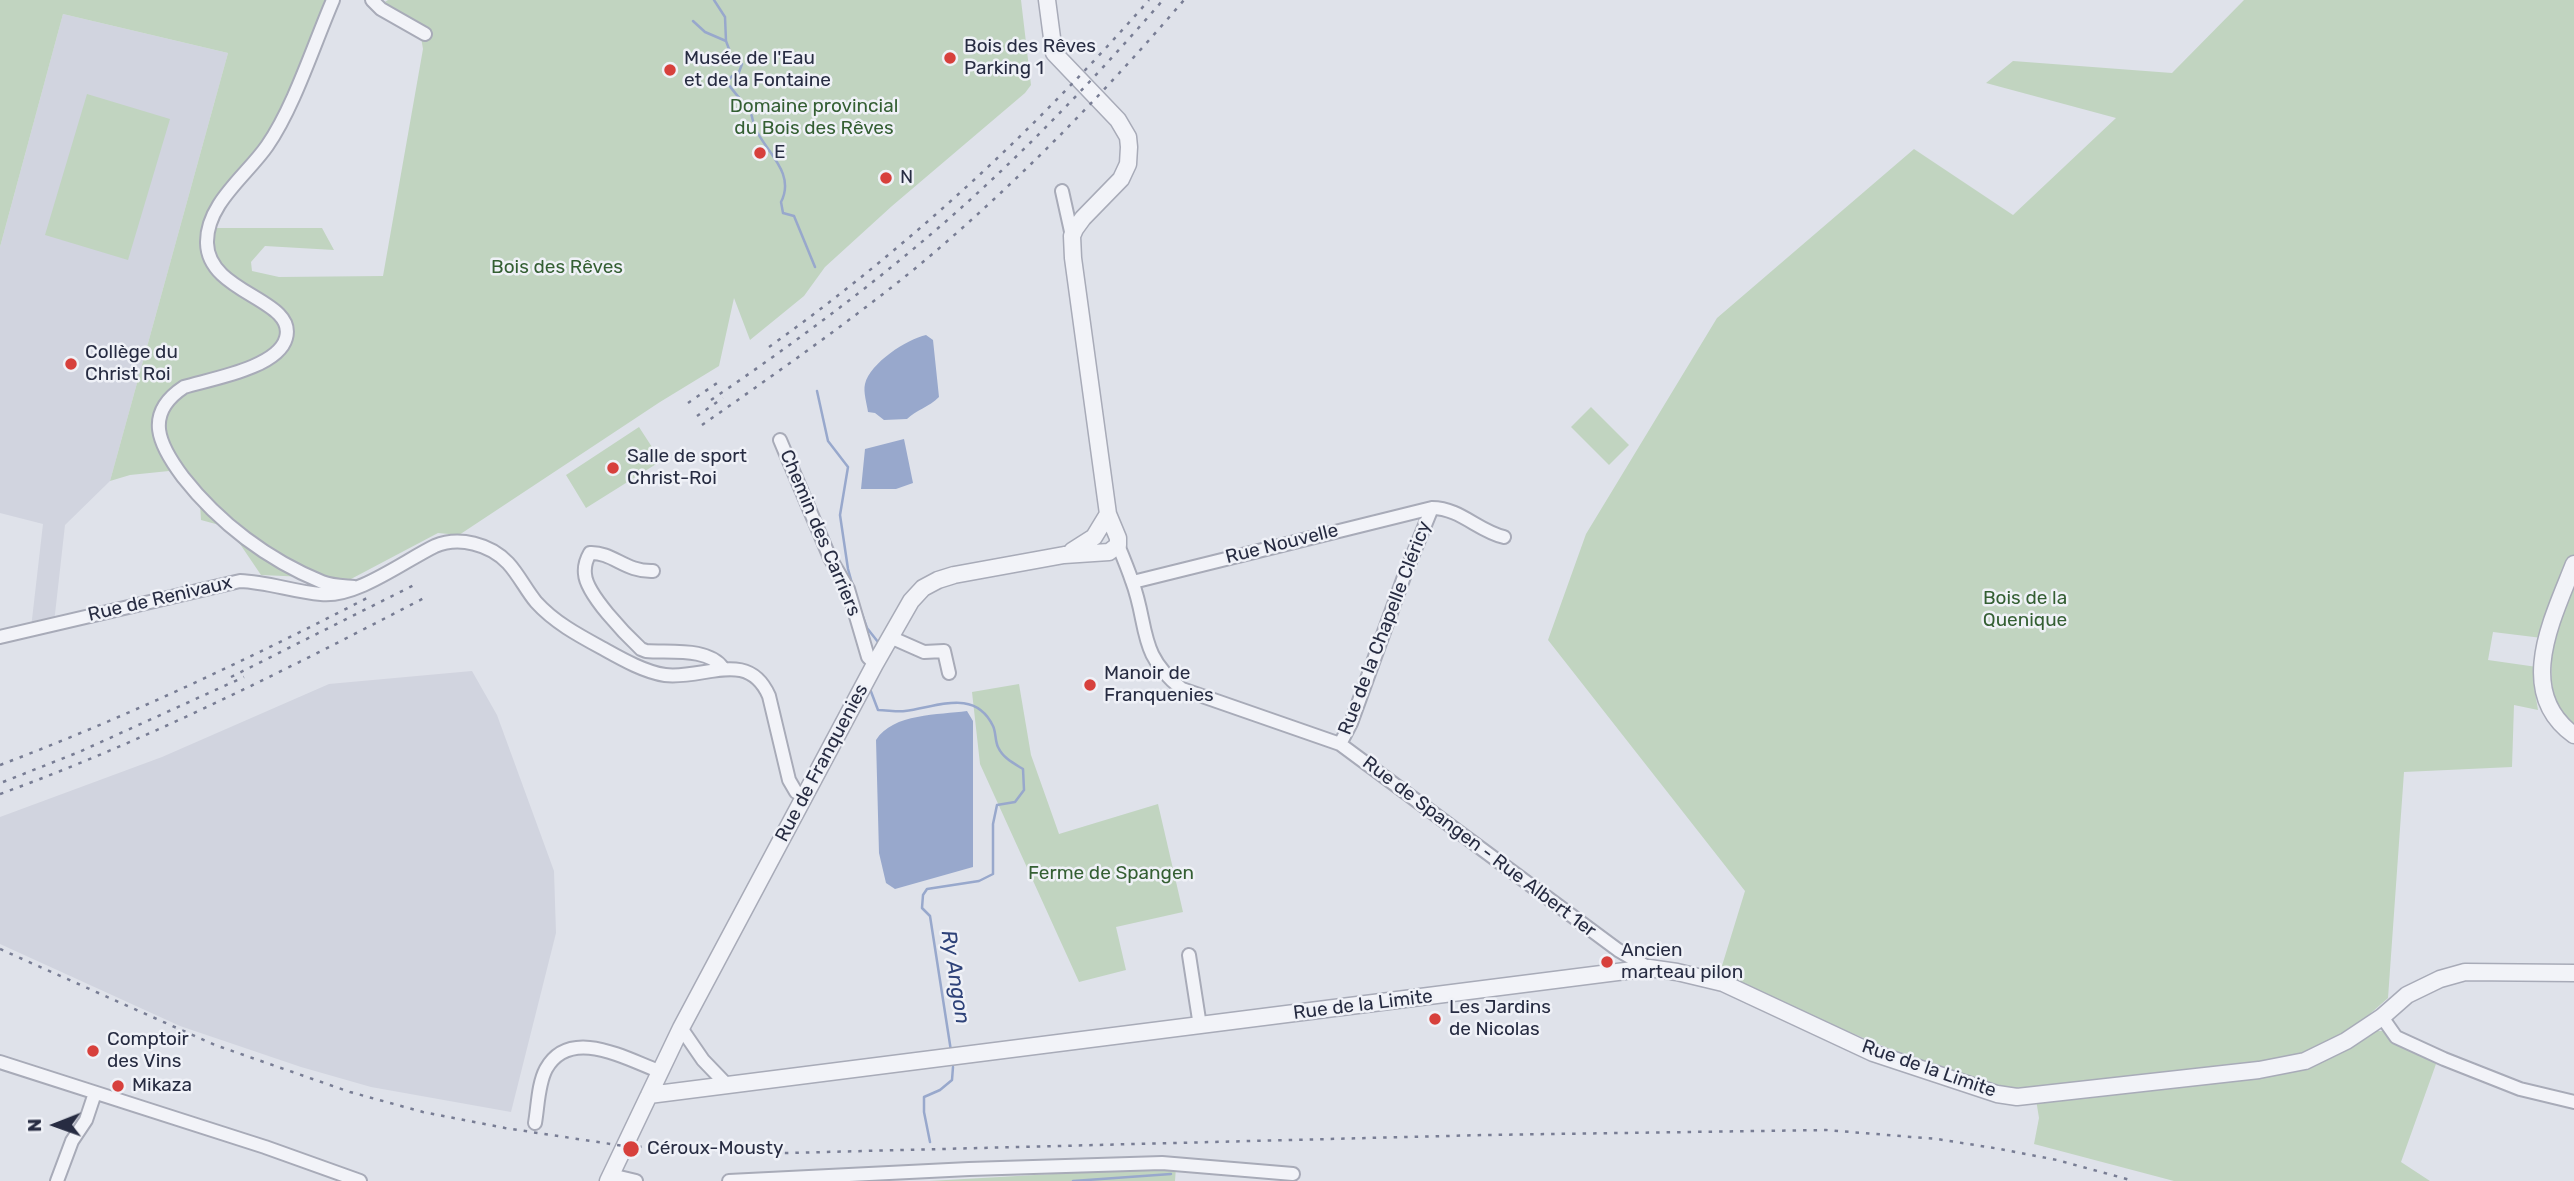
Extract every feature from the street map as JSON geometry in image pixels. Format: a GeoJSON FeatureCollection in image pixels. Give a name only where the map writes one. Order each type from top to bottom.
{"type":"FeatureCollection","features":[{"type":"Feature","properties":{"kind":"street"},"geometry":{"type":"LineString","coordinates":[[333,0],[270,142],[216,210],[207,234],[209,259],[215,268],[231,283],[278,312],[286,326],[286,340],[279,351],[265,361],[184,387],[174,393],[165,402],[159,418],[159,432],[163,449],[190,486],[207,506],[235,531],[265,551],[326,584],[355,587]]}},
{"type":"Feature","properties":{"kind":"street"},"geometry":{"type":"LineString","coordinates":[[372,0],[381,9],[425,34]]}},
{"type":"Feature","properties":{"kind":"street"},"geometry":{"type":"LineString","coordinates":[[1047,0],[1054,53],[1118,120],[1128,137],[1128,164],[1121,179],[1083,218],[1072,236]]}},
{"type":"Feature","properties":{"kind":"street"},"geometry":{"type":"LineString","coordinates":[[1062,191],[1072,236],[1106,537]]}},
{"type":"Feature","properties":{"kind":"street","name":"Chemin des Carriers"},"geometry":{"type":"LineString","coordinates":[[780,440],[830,558],[848,589],[869,657],[875,664]]}},
{"type":"Feature","properties":{"kind":"street","name":"Rue de la Chapelle Cléricy"},"geometry":{"type":"LineString","coordinates":[[1340,744],[1351,723],[1432,508],[1452,511],[1489,534],[1504,537]]}},
{"type":"Feature","properties":{"kind":"street","name":"Rue Nouvelle"},"geometry":{"type":"LineString","coordinates":[[1133,582],[1432,508]]}},
{"type":"Feature","properties":{"kind":"street","name":"Rue de Franquenies"},"geometry":{"type":"LineString","coordinates":[[610,1178],[681,1028],[911,601],[923,588],[938,580],[1064,555],[1106,537]]}},
{"type":"Feature","properties":{"kind":"street","name":"Rue de Spangen - Rue Albert 1er"},"geometry":{"type":"LineString","coordinates":[[1106,537],[1133,582],[1152,656],[1174,683],[1182,689],[1340,744],[1618,950],[1649,968]]}},
{"type":"Feature","properties":{"kind":"street","name":"Rue de Renivaux"},"geometry":{"type":"LineString","coordinates":[[0,637],[240,581],[265,582],[321,594],[346,593],[435,545],[451,541],[469,543],[500,556],[510,565],[537,603],[555,620],[610,652],[661,675],[691,675],[723,668],[751,674],[766,689],[772,704],[789,780],[796,792],[805,795]]}},
{"type":"Feature","properties":{"kind":"street"},"geometry":{"type":"LineString","coordinates":[[653,571],[626,568],[598,553],[590,553],[585,561],[584,577],[612,620],[641,649],[649,652],[694,653],[719,662],[723,668]]}},
{"type":"Feature","properties":{"kind":"street"},"geometry":{"type":"LineString","coordinates":[[2574,564],[2549,634],[2542,669],[2547,706],[2558,722],[2574,736]]}},
{"type":"Feature","properties":{"kind":"street"},"geometry":{"type":"LineString","coordinates":[[890,637],[924,652],[944,652],[950,673]]}},
{"type":"Feature","properties":{"kind":"street"},"geometry":{"type":"LineString","coordinates":[[1618,950],[1619,971]]}},
{"type":"Feature","properties":{"kind":"street"},"geometry":{"type":"LineString","coordinates":[[1189,955],[1200,1026]]}},
{"type":"Feature","properties":{"kind":"street","name":"Rue de la Limite"},"geometry":{"type":"LineString","coordinates":[[649,1095],[1649,968],[1723,983],[1873,1053],[1997,1094],[2017,1097],[2259,1070],[2305,1062],[2346,1041],[2382,1017],[2407,995],[2440,979],[2465,972],[2574,973]]}},
{"type":"Feature","properties":{"kind":"street"},"geometry":{"type":"LineString","coordinates":[[2382,1017],[2396,1037],[2444,1059],[2520,1089],[2574,1102]]}},
{"type":"Feature","properties":{"kind":"street"},"geometry":{"type":"LineString","coordinates":[[681,1028],[703,1060],[728,1086]]}},
{"type":"Feature","properties":{"kind":"street"},"geometry":{"type":"LineString","coordinates":[[536,1123],[545,1071],[554,1059],[564,1052],[579,1047],[596,1048],[659,1071]]}},
{"type":"Feature","properties":{"kind":"street"},"geometry":{"type":"LineString","coordinates":[[0,1062],[265,1147],[360,1181]]}},
{"type":"Feature","properties":{"kind":"street"},"geometry":{"type":"LineString","coordinates":[[57,1181],[72,1140],[86,1121],[95,1093]]}},
{"type":"Feature","properties":{"kind":"street"},"geometry":{"type":"LineString","coordinates":[[729,1181],[1163,1163],[1293,1174]]}},
{"type":"Feature","properties":{"kind":"street"},"geometry":{"type":"LineString","coordinates":[[610,1178],[636,1181]]}},
{"type":"Feature","properties":{"kind":"shaded area","name":"Collège du Christ Roi"},"geometry":{"type":"Polygon","coordinates":[[[63,14],[228,53],[110,481],[65,525],[54,623],[31,628],[43,524],[0,513],[0,247],[63,14]]]}},
{"type":"Feature","properties":{"kind":"shaded area"},"geometry":{"type":"Polygon","coordinates":[[[472,671],[497,715],[554,871],[556,933],[511,1112],[371,1087],[301,1067],[180,1026],[0,944],[0,817],[162,757],[329,684],[472,671]]]}},
{"type":"Feature","properties":{"kind":"green space","name":"Bois des Rêves"},"geometry":{"type":"Polygon","coordinates":[[[0,0],[338,0],[293,107],[226,201],[216,228],[322,228],[334,250],[265,246],[251,262],[252,271],[279,277],[383,276],[423,49],[421,37],[375,8],[388,0],[1021,0],[1031,85],[892,206],[825,267],[804,296],[750,340],[734,298],[719,366],[459,535],[438,533],[351,579],[261,575],[240,544],[223,526],[201,520],[200,504],[169,471],[130,475],[110,481],[228,53],[63,14],[0,247],[0,0]]]}},
{"type":"Feature","properties":{"kind":"green space","name":"Bois de la Quenique"},"geometry":{"type":"Polygon","coordinates":[[[2244,0],[2574,0],[2574,725],[2564,714],[2553,690],[2552,662],[2557,620],[2542,638],[2493,632],[2488,660],[2537,667],[2534,686],[2538,710],[2514,705],[2512,767],[2404,772],[2388,998],[2363,1020],[2371,1031],[2384,1031],[2436,1064],[2401,1162],[2430,1181],[2174,1181],[2034,1144],[2039,1118],[2034,1087],[2009,1088],[1914,1059],[1794,1009],[1717,982],[1745,891],[1548,640],[1586,534],[1717,318],[1914,149],[2013,215],[2116,118],[1986,83],[2013,61],[2172,73],[2244,0]]]}},
{"type":"Feature","properties":{"kind":"green space"},"geometry":{"type":"Polygon","coordinates":[[[87,94],[170,119],[128,260],[45,235],[87,94]]]}},
{"type":"Feature","properties":{"kind":"green space"},"geometry":{"type":"Polygon","coordinates":[[[1591,407],[1629,445],[1609,465],[1571,427],[1591,407]]]}},
{"type":"Feature","properties":{"kind":"green space","name":"Salle de sport Christ-Roi"},"geometry":{"type":"Polygon","coordinates":[[[639,427],[661,461],[586,508],[566,475],[639,427]]]}},
{"type":"Feature","properties":{"kind":"green space","name":"Ferme de Spangen"},"geometry":{"type":"Polygon","coordinates":[[[1019,684],[1031,755],[1059,834],[1158,804],[1183,912],[1116,927],[1126,970],[1079,982],[980,764],[972,692],[1019,684]]]}},
{"type":"Feature","properties":{"kind":"green space"},"geometry":{"type":"Polygon","coordinates":[[[1176,1167],[1175,1181],[929,1181],[1176,1167]]]}},
{"type":"Feature","properties":{"kind":"water"},"geometry":{"type":"Polygon","coordinates":[[[926,335],[933,340],[939,397],[907,419],[884,420],[875,413],[868,412],[865,384],[874,368],[900,347],[926,335]]]}},
{"type":"Feature","properties":{"kind":"water"},"geometry":{"type":"Polygon","coordinates":[[[904,439],[913,483],[896,489],[861,489],[865,449],[904,439]]]}},
{"type":"Feature","properties":{"kind":"water"},"geometry":{"type":"Polygon","coordinates":[[[967,711],[973,721],[973,867],[895,889],[886,883],[879,853],[876,740],[884,731],[905,720],[967,711]]]}},
{"type":"Feature","properties":{"kind":"waterway","name":"Ry Angon"},"geometry":{"type":"LineString","coordinates":[[714,0],[725,17],[726,41]]}},
{"type":"Feature","properties":{"kind":"waterway","name":"Ry Angon"},"geometry":{"type":"LineString","coordinates":[[693,21],[705,32],[726,41],[729,49]]}},
{"type":"Feature","properties":{"kind":"waterway","name":"Ry Angon"},"geometry":{"type":"LineString","coordinates":[[733,61],[742,64],[738,75],[732,76],[727,82],[750,110],[755,128],[778,163],[785,182],[781,202],[783,213],[794,216],[815,267]]}},
{"type":"Feature","properties":{"kind":"waterway","name":"Ry Angon"},"geometry":{"type":"LineString","coordinates":[[817,391],[828,441],[848,467],[840,515],[853,587]]}},
{"type":"Feature","properties":{"kind":"waterway","name":"Ry Angon"},"geometry":{"type":"LineString","coordinates":[[857,600],[867,628],[878,642]]}},
{"type":"Feature","properties":{"kind":"waterway","name":"Ry Angon"},"geometry":{"type":"LineString","coordinates":[[870,689],[878,710],[905,711],[954,703],[976,707],[993,726],[997,745],[1003,754],[1023,769],[1024,790],[1015,802],[997,805],[993,824],[993,874],[979,881],[927,889],[923,895],[922,908],[930,916],[951,1051]]}},
{"type":"Feature","properties":{"kind":"waterway","name":"Ry Angon"},"geometry":{"type":"LineString","coordinates":[[930,1142],[924,1097],[940,1090],[952,1080],[953,1067]]}},
{"type":"Feature","properties":{"kind":"waterway"},"geometry":{"type":"LineString","coordinates":[[1073,1181],[1171,1174]]}},
{"type":"Feature","properties":{"kind":"railway"},"geometry":{"type":"LineString","coordinates":[[769,347],[872,268],[969,184],[1061,95],[1149,0]]}},
{"type":"Feature","properties":{"kind":"railway"},"geometry":{"type":"LineString","coordinates":[[711,400],[838,309],[945,222],[1042,131],[1163,0]]}},
{"type":"Feature","properties":{"kind":"railway"},"geometry":{"type":"LineString","coordinates":[[702,425],[865,308],[953,236],[1056,139],[1184,0]]}},
{"type":"Feature","properties":{"kind":"railway"},"geometry":{"type":"LineString","coordinates":[[688,403],[720,381]]}},
{"type":"Feature","properties":{"kind":"railway"},"geometry":{"type":"LineString","coordinates":[[697,416],[723,398]]}},
{"type":"Feature","properties":{"kind":"railway"},"geometry":{"type":"LineString","coordinates":[[231,677],[416,584]]}},
{"type":"Feature","properties":{"kind":"railway"},"geometry":{"type":"LineString","coordinates":[[0,765],[187,686],[369,597]]}},
{"type":"Feature","properties":{"kind":"railway"},"geometry":{"type":"LineString","coordinates":[[0,794],[162,728],[268,678],[424,598]]}},
{"type":"Feature","properties":{"kind":"railway"},"geometry":{"type":"LineString","coordinates":[[3,782],[79,752],[244,677]]}},
{"type":"Feature","properties":{"kind":"railway"},"geometry":{"type":"LineString","coordinates":[[0,949],[215,1045],[350,1092],[423,1112],[624,1146],[786,1153],[1484,1135],[1826,1130],[1937,1139],[2000,1149],[2057,1160],[2134,1181]]}},
{"type":"Feature","properties":{"kind":"place","name":"Bois des Rêves Parking 1"},"geometry":{"type":"Point","coordinates":[950,58]}},
{"type":"Feature","properties":{"kind":"place","name":"Musée de l'Eau et de la Fontaine"},"geometry":{"type":"Point","coordinates":[670,70]}},
{"type":"Feature","properties":{"kind":"place","name":"E"},"geometry":{"type":"Point","coordinates":[760,153]}},
{"type":"Feature","properties":{"kind":"place","name":"N"},"geometry":{"type":"Point","coordinates":[886,178]}},
{"type":"Feature","properties":{"kind":"place","name":"Collège du Christ Roi"},"geometry":{"type":"Point","coordinates":[71,364]}},
{"type":"Feature","properties":{"kind":"place","name":"Salle de sport Christ-Roi"},"geometry":{"type":"Point","coordinates":[613,468]}},
{"type":"Feature","properties":{"kind":"place","name":"Manoir de Franquenies"},"geometry":{"type":"Point","coordinates":[1090,685]}},
{"type":"Feature","properties":{"kind":"place","name":"Ancien marteau pilon"},"geometry":{"type":"Point","coordinates":[1607,962]}},
{"type":"Feature","properties":{"kind":"place","name":"Les Jardins de Nicolas"},"geometry":{"type":"Point","coordinates":[1435,1019]}},
{"type":"Feature","properties":{"kind":"place","name":"Comptoir des Vins"},"geometry":{"type":"Point","coordinates":[93,1051]}},
{"type":"Feature","properties":{"kind":"place","name":"Mikaza"},"geometry":{"type":"Point","coordinates":[118,1086]}},
{"type":"Feature","properties":{"kind":"place","name":"Céroux-Mousty"},"geometry":{"type":"Point","coordinates":[631,1149]}},
{"type":"Feature","properties":{"kind":"park label","name":"Domaine provincial du Bois des Rêves"},"geometry":{"type":"Point","coordinates":[814,118]}}]}
